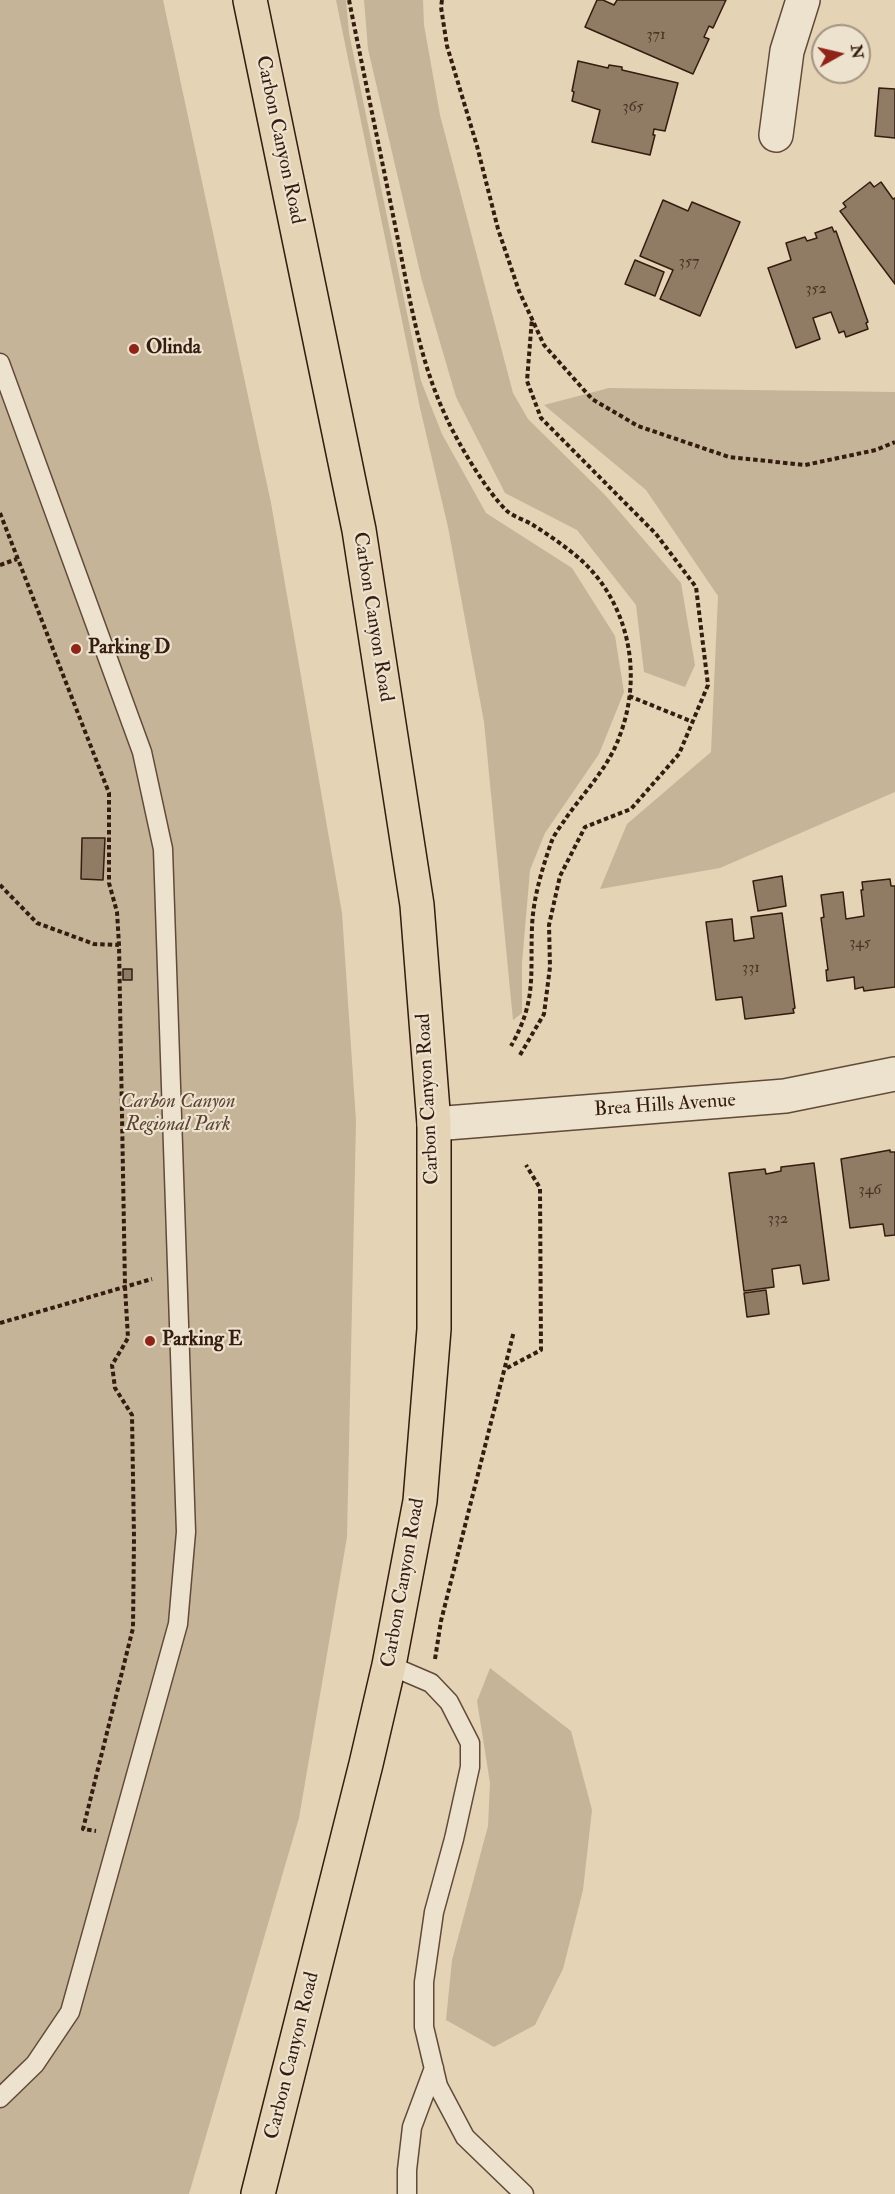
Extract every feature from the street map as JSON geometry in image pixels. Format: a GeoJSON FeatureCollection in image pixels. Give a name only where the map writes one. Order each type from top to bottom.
{"type":"FeatureCollection","features":[{"type":"Feature","properties":{"kind":"main road","name":"Carbon Canyon Road"},"geometry":{"type":"LineString","coordinates":[[250,0],[359,530],[417,905],[434,1124],[434,1329],[420,1501],[389,1665],[366,1764],[258,2194]]}},
{"type":"Feature","properties":{"kind":"street"},"geometry":{"type":"LineString","coordinates":[[776,135],[787,51],[803,0]]}},
{"type":"Feature","properties":{"kind":"street","name":"Brea Hills Avenue"},"geometry":{"type":"LineString","coordinates":[[434,1124],[785,1096],[895,1074]]}},
{"type":"Feature","properties":{"kind":"lane"},"geometry":{"type":"LineString","coordinates":[[0,363],[142,752],[163,849],[186,1532],[178,1624],[70,2012],[35,2064],[0,2098]]}},
{"type":"Feature","properties":{"kind":"lane"},"geometry":{"type":"LineString","coordinates":[[389,1665],[431,1683],[449,1702],[470,1743],[470,1767],[454,1839],[434,1912],[424,1982],[424,2027],[438,2086],[465,2137],[524,2194]]}},
{"type":"Feature","properties":{"kind":"lane"},"geometry":{"type":"LineString","coordinates":[[408,2194],[407,2170],[412,2127],[434,2068]]}},
{"type":"Feature","properties":{"kind":"path"},"geometry":{"type":"LineString","coordinates":[[349,0],[414,319],[434,390],[447,421],[475,467],[508,512],[532,525],[580,559],[601,582],[617,607],[626,633],[630,660],[629,696],[621,735],[601,772],[553,838],[540,880],[532,925],[531,997],[522,1027],[511,1046]]}},
{"type":"Feature","properties":{"kind":"path"},"geometry":{"type":"LineString","coordinates":[[442,0],[447,46],[477,146],[498,229],[519,291],[544,345],[592,399],[638,426],[729,457],[805,465],[876,450],[895,442]]}},
{"type":"Feature","properties":{"kind":"path"},"geometry":{"type":"LineString","coordinates":[[520,1055],[544,1014],[550,967],[549,925],[560,876],[585,827],[631,809],[680,754],[708,685],[696,587],[656,534],[541,418],[527,381],[532,318]]}},
{"type":"Feature","properties":{"kind":"path"},"geometry":{"type":"LineString","coordinates":[[0,513],[109,793],[109,883],[117,912],[119,945],[125,1287],[128,1338],[112,1365],[115,1388],[132,1415],[133,1628],[82,1829],[120,1834]]}},
{"type":"Feature","properties":{"kind":"path"},"geometry":{"type":"LineString","coordinates":[[0,565],[17,559]]}},
{"type":"Feature","properties":{"kind":"path"},"geometry":{"type":"LineString","coordinates":[[629,696],[693,722]]}},
{"type":"Feature","properties":{"kind":"path"},"geometry":{"type":"LineString","coordinates":[[0,885],[37,922],[94,944],[119,945]]}},
{"type":"Feature","properties":{"kind":"path"},"geometry":{"type":"LineString","coordinates":[[506,1369],[541,1350],[540,1188],[525,1166]]}},
{"type":"Feature","properties":{"kind":"path"},"geometry":{"type":"LineString","coordinates":[[0,1323],[177,1272]]}},
{"type":"Feature","properties":{"kind":"path"},"geometry":{"type":"LineString","coordinates":[[431,1683],[441,1621],[514,1331]]}},
{"type":"Feature","properties":{"kind":"green space","name":"Carbon Canyon Regional Park"},"geometry":{"type":"Polygon","coordinates":[[[0,0],[163,0],[271,503],[342,913],[356,1121],[347,1537],[299,1818],[189,2194],[0,2194],[0,0]]]}},
{"type":"Feature","properties":{"kind":"green space"},"geometry":{"type":"Polygon","coordinates":[[[336,0],[346,0],[349,33],[421,381],[442,434],[486,513],[572,568],[615,636],[624,692],[599,754],[545,833],[530,870],[522,963],[522,1013],[513,1020],[484,722],[448,527],[420,408],[336,0]]]}},
{"type":"Feature","properties":{"kind":"green space"},"geometry":{"type":"Polygon","coordinates":[[[364,0],[423,0],[424,25],[440,115],[513,393],[528,419],[606,496],[681,583],[695,665],[685,687],[644,672],[636,605],[577,530],[505,493],[456,397],[422,281],[368,49],[364,0]]]}},
{"type":"Feature","properties":{"kind":"green space"},"geometry":{"type":"Polygon","coordinates":[[[609,388],[895,392],[895,792],[720,868],[600,889],[627,824],[711,752],[718,596],[646,490],[544,405],[609,388]]]}},
{"type":"Feature","properties":{"kind":"green space"},"geometry":{"type":"Polygon","coordinates":[[[490,1668],[571,1731],[592,1810],[583,1890],[563,1969],[535,2025],[494,2047],[446,2020],[452,1960],[488,1826],[490,1783],[477,1701],[490,1668]]]}},
{"type":"Feature","properties":{"kind":"building"},"geometry":{"type":"Polygon","coordinates":[[[597,0],[614,5],[617,0],[726,0],[713,28],[709,26],[704,37],[709,39],[693,74],[585,27],[597,0]]]}},
{"type":"Feature","properties":{"kind":"building"},"geometry":{"type":"Polygon","coordinates":[[[578,61],[608,68],[609,65],[622,67],[622,70],[678,83],[665,131],[654,129],[653,135],[655,135],[650,155],[592,142],[600,110],[572,101],[578,61]]]}},
{"type":"Feature","properties":{"kind":"building"},"geometry":{"type":"Polygon","coordinates":[[[879,88],[895,89],[895,138],[875,136],[879,88]]]}},
{"type":"Feature","properties":{"kind":"building"},"geometry":{"type":"Polygon","coordinates":[[[870,182],[874,187],[881,182],[893,199],[895,198],[895,284],[840,211],[846,207],[843,203],[870,182]]]}},
{"type":"Feature","properties":{"kind":"building"},"geometry":{"type":"Polygon","coordinates":[[[663,200],[688,211],[692,202],[740,222],[700,316],[660,299],[673,270],[640,256],[663,200]]]}},
{"type":"Feature","properties":{"kind":"building"},"geometry":{"type":"Polygon","coordinates":[[[832,227],[834,232],[836,231],[868,322],[866,323],[868,329],[846,337],[844,331],[839,333],[831,312],[813,318],[820,339],[796,348],[768,268],[791,260],[786,243],[805,237],[807,241],[817,238],[815,233],[832,227]]]}},
{"type":"Feature","properties":{"kind":"building"},"geometry":{"type":"Polygon","coordinates":[[[635,260],[664,272],[655,296],[625,284],[635,260]]]}},
{"type":"Feature","properties":{"kind":"building"},"geometry":{"type":"Polygon","coordinates":[[[82,838],[105,838],[103,880],[81,879],[82,838]]]}},
{"type":"Feature","properties":{"kind":"building"},"geometry":{"type":"Polygon","coordinates":[[[782,876],[786,906],[758,911],[753,881],[782,876]]]}},
{"type":"Feature","properties":{"kind":"building"},"geometry":{"type":"Polygon","coordinates":[[[890,879],[891,886],[895,886],[895,987],[864,991],[863,987],[855,989],[854,977],[827,981],[821,895],[843,892],[846,919],[864,916],[862,882],[890,879]]]}},
{"type":"Feature","properties":{"kind":"building"},"geometry":{"type":"Polygon","coordinates":[[[782,913],[794,1013],[745,1019],[742,997],[716,1000],[706,922],[732,919],[734,941],[754,938],[751,917],[782,913]]]}},
{"type":"Feature","properties":{"kind":"building"},"geometry":{"type":"Polygon","coordinates":[[[123,969],[132,969],[132,980],[123,980],[123,969]]]}},
{"type":"Feature","properties":{"kind":"building"},"geometry":{"type":"Polygon","coordinates":[[[890,1150],[890,1152],[895,1152],[895,1235],[885,1236],[883,1224],[850,1228],[841,1159],[890,1150]]]}},
{"type":"Feature","properties":{"kind":"building"},"geometry":{"type":"Polygon","coordinates":[[[814,1163],[829,1280],[803,1284],[800,1265],[772,1269],[774,1287],[744,1291],[729,1173],[765,1169],[766,1174],[781,1171],[781,1167],[814,1163]]]}},
{"type":"Feature","properties":{"kind":"building"},"geometry":{"type":"Polygon","coordinates":[[[766,1290],[769,1314],[747,1317],[744,1293],[766,1290]]]}},
{"type":"Feature","properties":{"kind":"place","name":"Olinda"},"geometry":{"type":"Point","coordinates":[134,349]}},
{"type":"Feature","properties":{"kind":"place","name":"Parking D"},"geometry":{"type":"Point","coordinates":[76,649]}},
{"type":"Feature","properties":{"kind":"place","name":"Parking E"},"geometry":{"type":"Point","coordinates":[150,1341]}}]}
